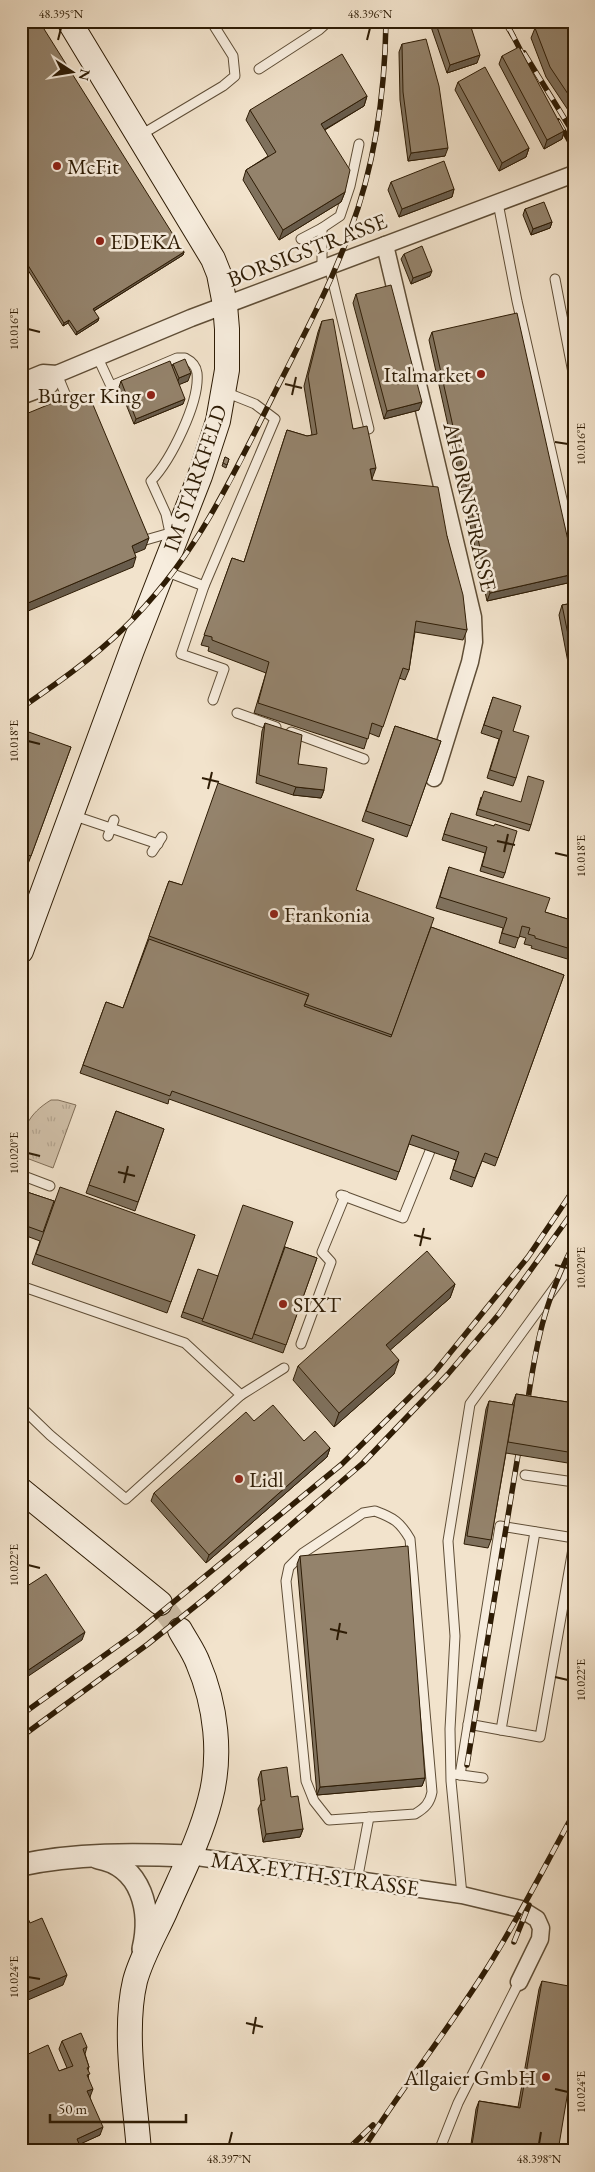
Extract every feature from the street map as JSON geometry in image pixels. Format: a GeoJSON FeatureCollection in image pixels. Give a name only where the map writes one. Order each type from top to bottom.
{"type":"FeatureCollection","features":[{"type":"Feature","properties":{"kind":"main road","name":"IM STARKFELD"},"geometry":{"type":"LineString","coordinates":[[21,951],[163,571],[174,534],[207,456],[224,392],[227,329],[219,274],[213,259],[68,21]]}},
{"type":"Feature","properties":{"kind":"main road"},"geometry":{"type":"LineString","coordinates":[[21,1490],[160,1603]]}},
{"type":"Feature","properties":{"kind":"main road"},"geometry":{"type":"LineString","coordinates":[[139,2151],[131,2038],[131,2006],[138,1971],[190,1856],[211,1798],[216,1734],[213,1710],[198,1662],[180,1630]]}},
{"type":"Feature","properties":{"kind":"street","name":"BORSIGSTRASSE"},"geometry":{"type":"LineString","coordinates":[[21,382],[43,373],[57,374],[225,305],[574,174]]}},
{"type":"Feature","properties":{"kind":"street","name":"AHORNSTRASSE"},"geometry":{"type":"LineString","coordinates":[[385,245],[440,488],[473,617],[474,642],[463,689],[434,778]]}},
{"type":"Feature","properties":{"kind":"street","name":"BORSIGSTRASSE"},"geometry":{"type":"LineString","coordinates":[[21,396],[50,384],[57,374]]}},
{"type":"Feature","properties":{"kind":"street","name":"MAX-EYTH-STRASSE"},"geometry":{"type":"LineString","coordinates":[[21,1865],[76,1857],[190,1856],[462,1895],[521,1908],[537,1919],[541,1928],[540,1939],[519,1982]]}},
{"type":"Feature","properties":{"kind":"street"},"geometry":{"type":"LineString","coordinates":[[76,1857],[111,1861],[134,1881],[145,1904],[148,1921],[138,1971]]}},
{"type":"Feature","properties":{"kind":"lane"},"geometry":{"type":"LineString","coordinates":[[139,136],[223,86],[235,76],[233,56],[212,21]]}},
{"type":"Feature","properties":{"kind":"lane"},"geometry":{"type":"LineString","coordinates":[[259,69],[319,30],[329,21]]}},
{"type":"Feature","properties":{"kind":"lane"},"geometry":{"type":"LineString","coordinates":[[301,239],[340,216],[350,186],[359,144]]}},
{"type":"Feature","properties":{"kind":"lane"},"geometry":{"type":"LineString","coordinates":[[498,203],[517,301],[574,552]]}},
{"type":"Feature","properties":{"kind":"lane"},"geometry":{"type":"LineString","coordinates":[[322,228],[326,267],[370,429]]}},
{"type":"Feature","properties":{"kind":"lane"},"geometry":{"type":"LineString","coordinates":[[555,279],[574,378]]}},
{"type":"Feature","properties":{"kind":"lane"},"geometry":{"type":"LineString","coordinates":[[97,356],[111,386],[177,358],[185,358],[195,366],[197,373],[190,409],[168,459],[151,482],[174,534],[142,541]]}},
{"type":"Feature","properties":{"kind":"lane"},"geometry":{"type":"LineString","coordinates":[[57,374],[74,416]]}},
{"type":"Feature","properties":{"kind":"lane"},"geometry":{"type":"LineString","coordinates":[[213,700],[224,669],[181,654],[204,586],[275,419],[255,404],[224,392]]}},
{"type":"Feature","properties":{"kind":"lane"},"geometry":{"type":"LineString","coordinates":[[163,571],[204,586]]}},
{"type":"Feature","properties":{"kind":"lane"},"geometry":{"type":"LineString","coordinates":[[237,713],[364,759]]}},
{"type":"Feature","properties":{"kind":"lane"},"geometry":{"type":"LineString","coordinates":[[71,815],[111,828],[160,840],[152,852]]}},
{"type":"Feature","properties":{"kind":"lane"},"geometry":{"type":"LineString","coordinates":[[301,1344],[331,1262],[322,1252],[343,1195],[403,1218],[430,1151]]}},
{"type":"Feature","properties":{"kind":"lane"},"geometry":{"type":"LineString","coordinates":[[21,1175],[50,1186]]}},
{"type":"Feature","properties":{"kind":"lane"},"geometry":{"type":"LineString","coordinates":[[462,1895],[455,1775],[450,1729],[455,1636],[448,1541],[470,1404],[574,1261]]}},
{"type":"Feature","properties":{"kind":"lane"},"geometry":{"type":"LineString","coordinates":[[21,1286],[185,1343],[241,1395]]}},
{"type":"Feature","properties":{"kind":"lane"},"geometry":{"type":"LineString","coordinates":[[21,1407],[50,1435],[126,1499],[241,1395],[284,1368]]}},
{"type":"Feature","properties":{"kind":"lane"},"geometry":{"type":"LineString","coordinates":[[525,1475],[574,1482]]}},
{"type":"Feature","properties":{"kind":"lane"},"geometry":{"type":"LineString","coordinates":[[375,1511],[389,1516],[401,1524],[410,1539],[432,1792],[430,1801],[415,1814],[369,1817],[329,1820],[314,1801],[306,1780],[286,1581],[289,1567],[303,1552],[363,1513],[375,1511]]}},
{"type":"Feature","properties":{"kind":"lane"},"geometry":{"type":"LineString","coordinates":[[455,1775],[468,1724],[500,1526],[574,1538]]}},
{"type":"Feature","properties":{"kind":"lane"},"geometry":{"type":"LineString","coordinates":[[500,1730],[535,1532]]}},
{"type":"Feature","properties":{"kind":"lane"},"geometry":{"type":"LineString","coordinates":[[468,1724],[540,1737],[574,1543]]}},
{"type":"Feature","properties":{"kind":"lane"},"geometry":{"type":"LineString","coordinates":[[455,1775],[484,1778]]}},
{"type":"Feature","properties":{"kind":"lane"},"geometry":{"type":"LineString","coordinates":[[357,1880],[369,1817]]}},
{"type":"Feature","properties":{"kind":"lane"},"geometry":{"type":"LineString","coordinates":[[440,2151],[458,2102],[519,1982]]}},
{"type":"Feature","properties":{"kind":"green space"},"geometry":{"type":"Polygon","coordinates":[[[51,1100],[76,1105],[53,1168],[21,1156],[22,1138],[27,1124],[43,1105],[51,1100]]]}},
{"type":"Feature","properties":{"kind":"building"},"geometry":{"type":"Polygon","coordinates":[[[21,21],[39,21],[184,252],[93,309],[99,318],[77,332],[69,320],[64,323],[21,254],[21,21]]]}},
{"type":"Feature","properties":{"kind":"building"},"geometry":{"type":"Polygon","coordinates":[[[435,21],[469,21],[480,55],[450,65],[435,21]]]}},
{"type":"Feature","properties":{"kind":"building"},"geometry":{"type":"Polygon","coordinates":[[[553,21],[574,21],[574,103],[550,67],[535,28],[553,21]]]}},
{"type":"Feature","properties":{"kind":"building"},"geometry":{"type":"Polygon","coordinates":[[[426,39],[439,86],[448,148],[411,153],[403,92],[402,44],[426,39]]]}},
{"type":"Feature","properties":{"kind":"building"},"geometry":{"type":"Polygon","coordinates":[[[519,47],[564,131],[547,140],[502,56],[519,47]]]}},
{"type":"Feature","properties":{"kind":"building"},"geometry":{"type":"Polygon","coordinates":[[[342,54],[367,96],[321,124],[350,170],[345,192],[283,230],[246,170],[276,152],[250,110],[342,54]]]}},
{"type":"Feature","properties":{"kind":"building"},"geometry":{"type":"Polygon","coordinates":[[[485,67],[529,148],[502,163],[458,82],[485,67]]]}},
{"type":"Feature","properties":{"kind":"building"},"geometry":{"type":"Polygon","coordinates":[[[444,161],[454,189],[402,209],[391,182],[444,161]]]}},
{"type":"Feature","properties":{"kind":"building"},"geometry":{"type":"Polygon","coordinates":[[[544,202],[552,222],[533,229],[525,209],[544,202]]]}},
{"type":"Feature","properties":{"kind":"building"},"geometry":{"type":"Polygon","coordinates":[[[422,246],[432,271],[413,278],[404,254],[422,246]]]}},
{"type":"Feature","properties":{"kind":"building"},"geometry":{"type":"Polygon","coordinates":[[[391,285],[422,402],[387,411],[356,294],[391,285]]]}},
{"type":"Feature","properties":{"kind":"building"},"geometry":{"type":"Polygon","coordinates":[[[517,313],[574,574],[490,593],[432,332],[517,313]]]}},
{"type":"Feature","properties":{"kind":"building"},"geometry":{"type":"Polygon","coordinates":[[[333,319],[353,429],[367,426],[376,468],[370,469],[372,480],[438,487],[447,536],[463,595],[467,630],[416,621],[409,670],[403,668],[383,727],[372,723],[368,739],[258,703],[269,662],[212,640],[212,637],[204,635],[232,558],[244,562],[287,430],[307,436],[317,434],[308,376],[322,321],[333,319]]]}},
{"type":"Feature","properties":{"kind":"building"},"geometry":{"type":"Polygon","coordinates":[[[185,359],[191,373],[179,378],[173,364],[185,359]]]}},
{"type":"Feature","properties":{"kind":"building","name":"Burger King"},"geometry":{"type":"Polygon","coordinates":[[[170,361],[185,399],[136,419],[121,381],[170,361]]]}},
{"type":"Feature","properties":{"kind":"building"},"geometry":{"type":"Polygon","coordinates":[[[67,397],[72,408],[91,400],[149,538],[132,546],[136,557],[21,606],[21,416],[67,397]]]}},
{"type":"Feature","properties":{"kind":"building"},"geometry":{"type":"Polygon","coordinates":[[[225,457],[229,459],[227,465],[223,463],[225,457]]]}},
{"type":"Feature","properties":{"kind":"building"},"geometry":{"type":"Polygon","coordinates":[[[574,603],[574,664],[562,605],[574,603]]]}},
{"type":"Feature","properties":{"kind":"building"},"geometry":{"type":"Polygon","coordinates":[[[493,697],[521,706],[513,731],[529,736],[516,778],[490,770],[502,731],[484,725],[493,697]]]}},
{"type":"Feature","properties":{"kind":"building"},"geometry":{"type":"Polygon","coordinates":[[[265,723],[302,735],[298,764],[327,768],[324,790],[296,787],[259,775],[265,723]]]}},
{"type":"Feature","properties":{"kind":"building"},"geometry":{"type":"Polygon","coordinates":[[[395,726],[441,741],[411,826],[366,811],[395,726]]]}},
{"type":"Feature","properties":{"kind":"building"},"geometry":{"type":"Polygon","coordinates":[[[23,730],[71,747],[31,856],[21,853],[21,735],[23,730]]]}},
{"type":"Feature","properties":{"kind":"building"},"geometry":{"type":"Polygon","coordinates":[[[528,776],[544,781],[531,825],[478,809],[484,791],[521,802],[528,776]]]}},
{"type":"Feature","properties":{"kind":"building","name":"Frankonia"},"geometry":{"type":"Polygon","coordinates":[[[218,783],[374,839],[356,890],[434,918],[392,1035],[305,1004],[309,994],[149,936],[169,881],[182,885],[218,783]]]}},
{"type":"Feature","properties":{"kind":"building"},"geometry":{"type":"Polygon","coordinates":[[[451,813],[517,831],[505,873],[482,866],[487,847],[444,834],[451,813]]]}},
{"type":"Feature","properties":{"kind":"building"},"geometry":{"type":"Polygon","coordinates":[[[449,867],[550,898],[545,912],[574,921],[574,950],[535,938],[535,936],[528,934],[530,928],[522,926],[519,938],[502,933],[507,918],[440,897],[449,867]]]}},
{"type":"Feature","properties":{"kind":"building"},"geometry":{"type":"Polygon","coordinates":[[[431,927],[564,975],[498,1158],[485,1153],[475,1178],[453,1170],[459,1152],[412,1135],[399,1172],[172,1091],[170,1096],[83,1065],[106,1002],[123,1008],[149,939],[308,996],[304,1006],[391,1037],[431,927]]]}},
{"type":"Feature","properties":{"kind":"building"},"geometry":{"type":"Polygon","coordinates":[[[116,1111],[164,1129],[138,1202],[89,1185],[116,1111]]]}},
{"type":"Feature","properties":{"kind":"building"},"geometry":{"type":"Polygon","coordinates":[[[60,1187],[195,1235],[171,1302],[36,1254],[60,1187]]]}},
{"type":"Feature","properties":{"kind":"building"},"geometry":{"type":"Polygon","coordinates":[[[21,1190],[54,1201],[43,1232],[21,1224],[21,1190]]]}},
{"type":"Feature","properties":{"kind":"building"},"geometry":{"type":"Polygon","coordinates":[[[243,1205],[293,1222],[252,1339],[202,1321],[243,1205]]]}},
{"type":"Feature","properties":{"kind":"building","name":"SIXT"},"geometry":{"type":"Polygon","coordinates":[[[285,1247],[317,1258],[286,1345],[254,1334],[285,1247]]]}},
{"type":"Feature","properties":{"kind":"building"},"geometry":{"type":"Polygon","coordinates":[[[427,1251],[455,1284],[386,1345],[399,1360],[339,1413],[298,1366],[427,1251]]]}},
{"type":"Feature","properties":{"kind":"building"},"geometry":{"type":"Polygon","coordinates":[[[198,1269],[218,1276],[203,1319],[183,1312],[198,1269]]]}},
{"type":"Feature","properties":{"kind":"building"},"geometry":{"type":"Polygon","coordinates":[[[516,1394],[574,1403],[574,1453],[508,1442],[516,1394]]]}},
{"type":"Feature","properties":{"kind":"building"},"geometry":{"type":"Polygon","coordinates":[[[489,1401],[514,1405],[491,1540],[467,1536],[489,1401]]]}},
{"type":"Feature","properties":{"kind":"building","name":"Lidl"},"geometry":{"type":"Polygon","coordinates":[[[273,1405],[304,1441],[315,1431],[330,1448],[209,1555],[154,1493],[246,1412],[254,1421],[273,1405]]]}},
{"type":"Feature","properties":{"kind":"building"},"geometry":{"type":"Polygon","coordinates":[[[408,1546],[425,1778],[320,1787],[300,1556],[408,1546]]]}},
{"type":"Feature","properties":{"kind":"building"},"geometry":{"type":"Polygon","coordinates":[[[46,1574],[85,1632],[21,1675],[21,1590],[46,1574]]]}},
{"type":"Feature","properties":{"kind":"building"},"geometry":{"type":"Polygon","coordinates":[[[287,1767],[291,1797],[298,1796],[303,1829],[266,1834],[261,1801],[265,1800],[261,1771],[287,1767]]]}},
{"type":"Feature","properties":{"kind":"building"},"geometry":{"type":"Polygon","coordinates":[[[27,1916],[30,1923],[42,1918],[67,1975],[21,1995],[21,1919],[27,1916]]]}},
{"type":"Feature","properties":{"kind":"building","name":"Allgaier GmbH"},"geometry":{"type":"Polygon","coordinates":[[[542,1981],[574,1987],[574,2055],[558,2151],[471,2151],[479,2101],[520,2108],[542,1981]]]}},
{"type":"Feature","properties":{"kind":"building"},"geometry":{"type":"Polygon","coordinates":[[[81,2033],[87,2047],[83,2049],[89,2067],[87,2068],[90,2074],[87,2075],[93,2089],[87,2091],[103,2127],[77,2139],[82,2151],[21,2151],[21,2049],[24,2056],[48,2045],[59,2071],[73,2066],[62,2041],[81,2033]]]}},
{"type":"Feature","properties":{"kind":"tunnel"},"geometry":{"type":"LineString","coordinates":[[160,1603],[180,1630]]}},
{"type":"Feature","properties":{"kind":"railway"},"geometry":{"type":"LineString","coordinates":[[21,708],[99,651],[147,604],[187,553],[236,470],[321,299],[359,206],[372,154],[381,101],[386,21]]}},
{"type":"Feature","properties":{"kind":"railway"},"geometry":{"type":"LineString","coordinates":[[504,21],[513,36]]}},
{"type":"Feature","properties":{"kind":"railway"},"geometry":{"type":"LineString","coordinates":[[510,30],[525,59]]}},
{"type":"Feature","properties":{"kind":"railway"},"geometry":{"type":"LineString","coordinates":[[524,53],[574,134]]}},
{"type":"Feature","properties":{"kind":"railway"},"geometry":{"type":"LineString","coordinates":[[558,121],[574,149]]}},
{"type":"Feature","properties":{"kind":"railway"},"geometry":{"type":"LineString","coordinates":[[21,1715],[137,1632],[342,1464],[433,1374],[528,1257],[574,1189]]}},
{"type":"Feature","properties":{"kind":"railway"},"geometry":{"type":"LineString","coordinates":[[21,1737],[148,1644],[208,1596],[363,1463],[448,1374],[499,1314],[574,1210]]}},
{"type":"Feature","properties":{"kind":"railway"},"geometry":{"type":"LineString","coordinates":[[527,1406],[538,1343],[548,1304],[574,1244]]}},
{"type":"Feature","properties":{"kind":"railway"},"geometry":{"type":"LineString","coordinates":[[467,1765],[518,1455]]}},
{"type":"Feature","properties":{"kind":"railway"},"geometry":{"type":"LineString","coordinates":[[362,2151],[494,1956],[574,1813]]}},
{"type":"Feature","properties":{"kind":"railway"},"geometry":{"type":"LineString","coordinates":[[514,1942],[529,1905]]}},
{"type":"Feature","properties":{"kind":"railway"},"geometry":{"type":"LineString","coordinates":[[346,2151],[373,2125]]}},
{"type":"Feature","properties":{"kind":"place","name":"McFit"},"geometry":{"type":"Point","coordinates":[57,166]}},
{"type":"Feature","properties":{"kind":"place","name":"EDEKA"},"geometry":{"type":"Point","coordinates":[100,241]}},
{"type":"Feature","properties":{"kind":"place","name":"Italmarket"},"geometry":{"type":"Point","coordinates":[481,374]}},
{"type":"Feature","properties":{"kind":"place","name":"Burger King"},"geometry":{"type":"Point","coordinates":[151,395]}},
{"type":"Feature","properties":{"kind":"place","name":"Frankonia"},"geometry":{"type":"Point","coordinates":[274,914]}},
{"type":"Feature","properties":{"kind":"place","name":"SIXT"},"geometry":{"type":"Point","coordinates":[283,1304]}},
{"type":"Feature","properties":{"kind":"place","name":"Lidl"},"geometry":{"type":"Point","coordinates":[239,1479]}},
{"type":"Feature","properties":{"kind":"place","name":"Allgaier GmbH"},"geometry":{"type":"Point","coordinates":[546,2077]}}]}
